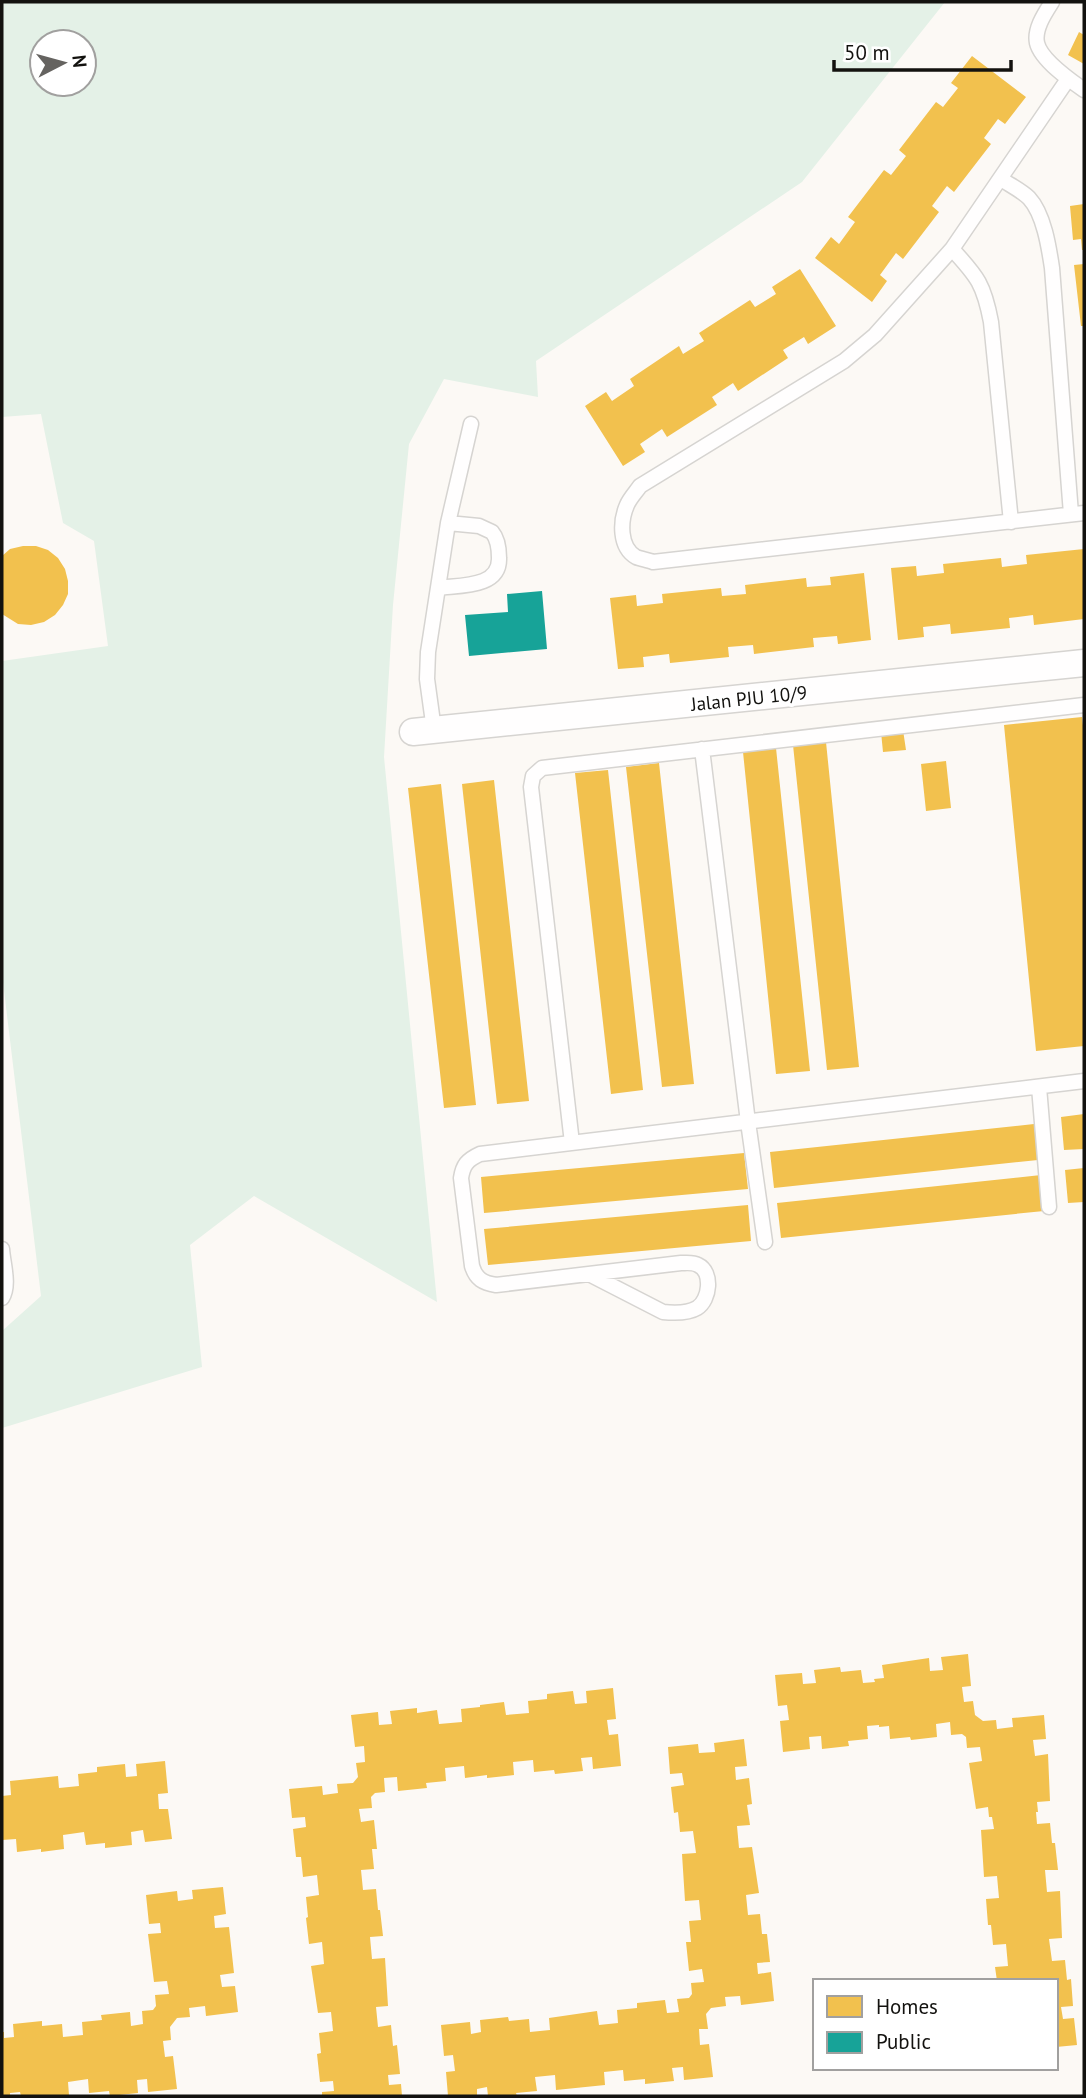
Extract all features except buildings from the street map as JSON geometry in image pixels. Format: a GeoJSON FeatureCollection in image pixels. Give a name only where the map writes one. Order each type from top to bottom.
{"type":"FeatureCollection","features":[{"type":"Feature","properties":{"kind":"street","name":"Jalan PJU 10/9"},"geometry":{"type":"LineString","coordinates":[[424,731],[1084,663]]}},
{"type":"Feature","properties":{"kind":"lane"},"geometry":{"type":"LineString","coordinates":[[1052,2],[1042,19],[1037,43],[1041,52],[1068,79],[1084,90]]}},
{"type":"Feature","properties":{"kind":"lane"},"geometry":{"type":"LineString","coordinates":[[1002,179],[1030,199],[1042,222],[1048,243],[1077,514],[653,562],[636,557],[625,545],[623,518],[628,502],[640,486],[844,360],[874,335],[952,249],[1068,79]]}},
{"type":"Feature","properties":{"kind":"lane"},"geometry":{"type":"LineString","coordinates":[[952,249],[975,274],[987,303],[1011,522]]}},
{"type":"Feature","properties":{"kind":"lane"},"geometry":{"type":"LineString","coordinates":[[424,731],[428,652],[448,523],[471,424]]}},
{"type":"Feature","properties":{"kind":"lane"},"geometry":{"type":"LineString","coordinates":[[438,588],[481,582],[495,575],[499,568],[498,545],[492,532],[479,526],[448,523]]}},
{"type":"Feature","properties":{"kind":"lane"},"geometry":{"type":"LineString","coordinates":[[572,1143],[531,787],[533,776],[542,768],[1084,705]]}},
{"type":"Feature","properties":{"kind":"lane"},"geometry":{"type":"LineString","coordinates":[[702,749],[765,1242]]}},
{"type":"Feature","properties":{"kind":"lane"},"geometry":{"type":"LineString","coordinates":[[589,1274],[663,1312],[696,1309],[707,1294],[707,1276],[704,1269],[691,1263],[589,1274],[496,1285],[480,1280],[472,1266],[461,1178],[463,1166],[470,1158],[480,1154],[1084,1081]]}},
{"type":"Feature","properties":{"kind":"lane"},"geometry":{"type":"LineString","coordinates":[[1039,1087],[1049,1207]]}},
{"type":"Feature","properties":{"kind":"lane"},"geometry":{"type":"LineString","coordinates":[[2,1249],[6,1287],[2,1298]]}},
{"type":"Feature","properties":{"kind":"shaded area"},"geometry":{"type":"Polygon","coordinates":[[[2,2],[945,2],[802,182],[536,361],[538,397],[444,379],[409,444],[393,605],[384,757],[437,1302],[254,1196],[190,1245],[202,1367],[2,1428],[2,1331],[41,1296],[2,974],[2,661],[108,646],[94,541],[63,523],[41,414],[2,417],[2,2]]]}}]}
